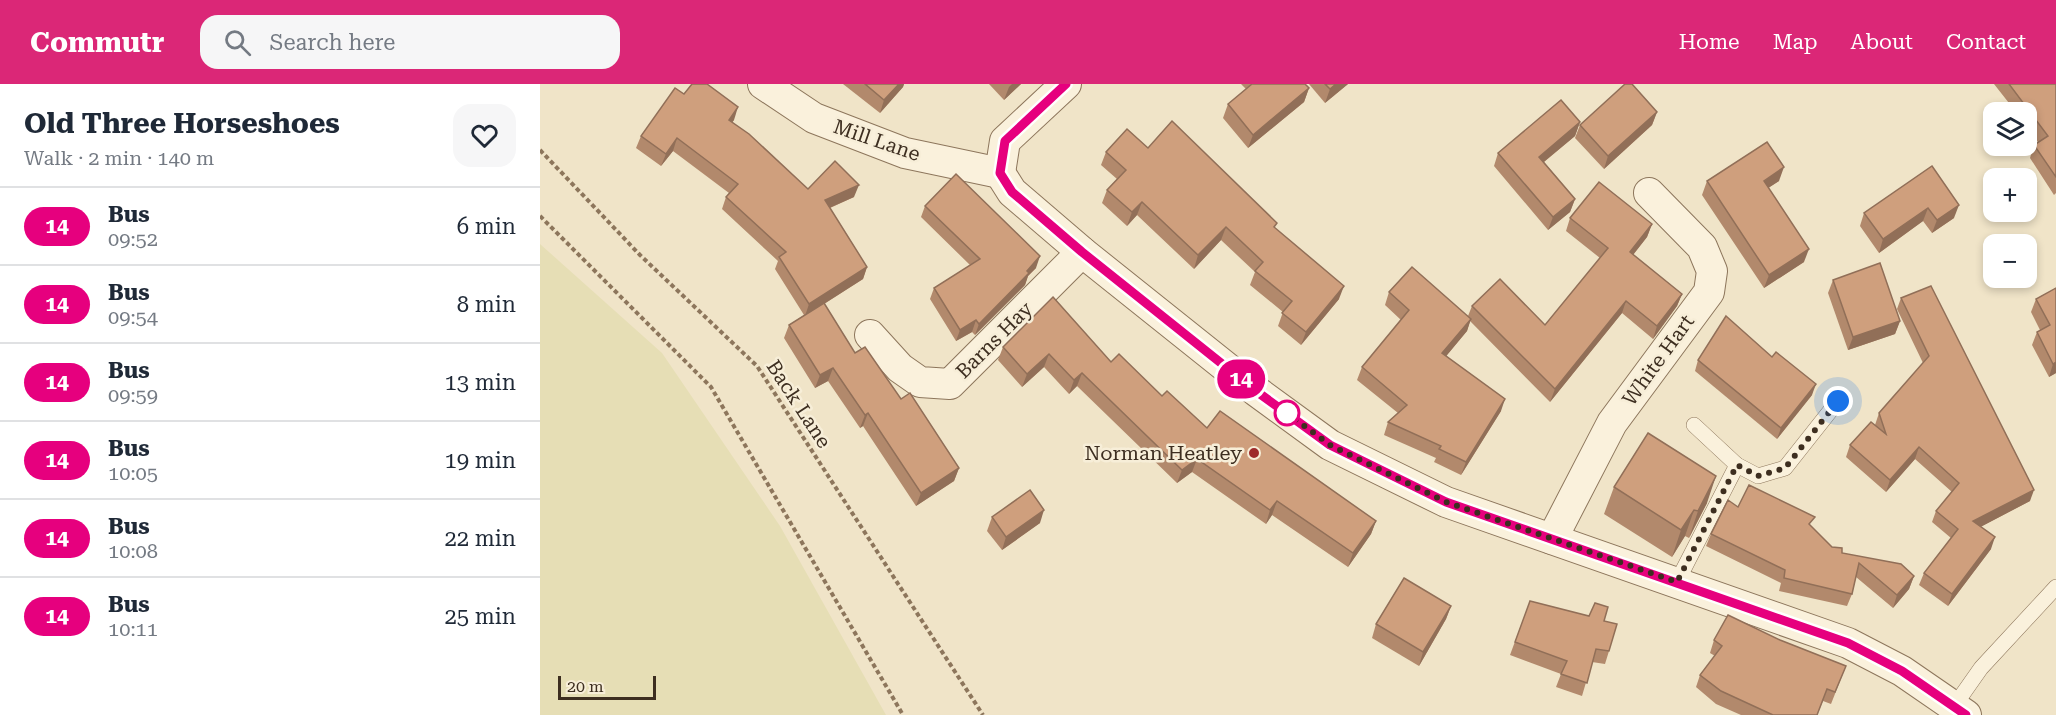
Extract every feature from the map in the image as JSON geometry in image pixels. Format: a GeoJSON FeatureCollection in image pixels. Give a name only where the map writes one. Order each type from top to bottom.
{"type":"FeatureCollection","features":[{"type":"Feature","properties":{"kind":"street","name":"Mill Lane"},"geometry":{"type":"LineString","coordinates":[[763,84],[814,118],[905,153],[1000,173]]}},
{"type":"Feature","properties":{"kind":"street"},"geometry":{"type":"LineString","coordinates":[[1066,84],[1005,141],[1000,173],[1012,192],[1082,252],[1256,391],[1330,445],[1446,502],[1848,643],[1902,671],[1960,710]]}},
{"type":"Feature","properties":{"kind":"street","name":"White Hart"},"geometry":{"type":"LineString","coordinates":[[1552,539],[1612,423],[1709,292],[1712,271],[1702,247],[1649,193]]}},
{"type":"Feature","properties":{"kind":"street","name":"Barns Hay"},"geometry":{"type":"LineString","coordinates":[[870,335],[900,368],[920,382],[950,384],[1082,252]]}},
{"type":"Feature","properties":{"kind":"lane"},"geometry":{"type":"LineString","coordinates":[[1694,425],[1737,465],[1758,476],[1785,468],[1838,401]]}},
{"type":"Feature","properties":{"kind":"lane"},"geometry":{"type":"LineString","coordinates":[[1677,582],[1737,465]]}},
{"type":"Feature","properties":{"kind":"lane"},"geometry":{"type":"LineString","coordinates":[[1960,710],[1981,668],[2056,587]]}},
{"type":"Feature","properties":{"kind":"path","name":"Back Lane"},"geometry":{"type":"LineString","coordinates":[[540,150],[639,255],[757,366],[983,715]]}},
{"type":"Feature","properties":{"kind":"path"},"geometry":{"type":"LineString","coordinates":[[540,216],[711,387],[903,715]]}},
{"type":"Feature","properties":{"kind":"shaded area"},"geometry":{"type":"Polygon","coordinates":[[[540,244],[662,353],[780,526],[886,715],[540,715],[540,244]]]}},
{"type":"Feature","properties":{"kind":"building"},"geometry":{"type":"Polygon","coordinates":[[[692,84],[707,84],[738,107],[729,120],[749,134],[808,189],[835,161],[859,185],[825,200],[867,267],[809,304],[779,257],[786,252],[726,197],[738,184],[677,138],[666,154],[641,136],[675,88],[684,94],[692,84]]]}},
{"type":"Feature","properties":{"kind":"building"},"geometry":{"type":"Polygon","coordinates":[[[865,84],[899,84],[884,100],[865,84]]]}},
{"type":"Feature","properties":{"kind":"building"},"geometry":{"type":"Polygon","coordinates":[[[1252,84],[1305,84],[1309,88],[1253,135],[1228,104],[1252,84]]]}},
{"type":"Feature","properties":{"kind":"building"},"geometry":{"type":"Polygon","coordinates":[[[1325,84],[1336,84],[1330,89],[1325,84]]]}},
{"type":"Feature","properties":{"kind":"building"},"geometry":{"type":"Polygon","coordinates":[[[1625,84],[1632,84],[1657,112],[1608,156],[1580,125],[1625,84]]]}},
{"type":"Feature","properties":{"kind":"building"},"geometry":{"type":"Polygon","coordinates":[[[2009,84],[2056,84],[2056,177],[2037,149],[2037,143],[2048,136],[2037,121],[2037,102],[2022,102],[2009,84]]]}},
{"type":"Feature","properties":{"kind":"building"},"geometry":{"type":"Polygon","coordinates":[[[1561,100],[1580,122],[1539,157],[1575,199],[1553,217],[1498,153],[1561,100]]]}},
{"type":"Feature","properties":{"kind":"building"},"geometry":{"type":"Polygon","coordinates":[[[1172,121],[1277,223],[1274,227],[1344,286],[1306,332],[1282,313],[1292,301],[1255,271],[1263,262],[1226,227],[1198,255],[1142,202],[1132,212],[1107,190],[1126,170],[1106,152],[1127,129],[1148,148],[1172,121]]]}},
{"type":"Feature","properties":{"kind":"building"},"geometry":{"type":"Polygon","coordinates":[[[1767,142],[1784,167],[1764,181],[1809,249],[1769,275],[1707,181],[1767,142]]]}},
{"type":"Feature","properties":{"kind":"building"},"geometry":{"type":"Polygon","coordinates":[[[1932,166],[1959,205],[1937,220],[1928,208],[1883,239],[1864,213],[1932,166]]]}},
{"type":"Feature","properties":{"kind":"building"},"geometry":{"type":"Polygon","coordinates":[[[956,174],[1040,256],[1027,271],[1029,273],[979,324],[976,320],[960,330],[934,288],[980,259],[925,206],[956,174]]]}},
{"type":"Feature","properties":{"kind":"building"},"geometry":{"type":"Polygon","coordinates":[[[1599,182],[1652,224],[1630,252],[1682,294],[1657,326],[1626,301],[1555,389],[1472,306],[1500,279],[1545,325],[1608,248],[1570,218],[1599,182]]]}},
{"type":"Feature","properties":{"kind":"building"},"geometry":{"type":"Polygon","coordinates":[[[1880,263],[1900,321],[1853,337],[1833,280],[1880,263]]]}},
{"type":"Feature","properties":{"kind":"building"},"geometry":{"type":"Polygon","coordinates":[[[1412,267],[1471,319],[1442,353],[1505,399],[1466,462],[1439,449],[1441,446],[1388,422],[1407,405],[1362,367],[1409,310],[1389,292],[1412,267]]]}},
{"type":"Feature","properties":{"kind":"building"},"geometry":{"type":"Polygon","coordinates":[[[1931,286],[2034,490],[1973,521],[1995,537],[1952,594],[1924,573],[1958,529],[1936,511],[1959,483],[1919,447],[1890,480],[1850,445],[1871,422],[1886,434],[1879,413],[1929,356],[1901,298],[1931,286]]]}},
{"type":"Feature","properties":{"kind":"building"},"geometry":{"type":"Polygon","coordinates":[[[2056,288],[2056,362],[2053,364],[2037,332],[2050,325],[2036,299],[2056,288]]]}},
{"type":"Feature","properties":{"kind":"building"},"geometry":{"type":"Polygon","coordinates":[[[1053,297],[1111,362],[1119,354],[1162,396],[1167,391],[1207,428],[1220,411],[1376,521],[1353,553],[1277,501],[1270,510],[1197,459],[1182,470],[1082,373],[1074,380],[1049,354],[1027,374],[1003,347],[1053,297]]]}},
{"type":"Feature","properties":{"kind":"building"},"geometry":{"type":"Polygon","coordinates":[[[824,303],[855,353],[865,347],[901,399],[910,393],[959,468],[921,493],[868,413],[865,415],[833,368],[820,375],[789,325],[824,303]]]}},
{"type":"Feature","properties":{"kind":"building"},"geometry":{"type":"Polygon","coordinates":[[[1726,316],[1772,357],[1776,352],[1816,384],[1781,428],[1698,360],[1726,316]]]}},
{"type":"Feature","properties":{"kind":"building"},"geometry":{"type":"Polygon","coordinates":[[[1648,433],[1716,476],[1698,511],[1694,510],[1681,530],[1614,487],[1648,433]]]}},
{"type":"Feature","properties":{"kind":"building"},"geometry":{"type":"Polygon","coordinates":[[[1749,485],[1815,517],[1809,524],[1832,547],[1842,548],[1842,553],[1901,564],[1914,576],[1897,595],[1859,563],[1852,594],[1784,578],[1785,570],[1711,534],[1728,500],[1738,507],[1749,485]]]}},
{"type":"Feature","properties":{"kind":"building"},"geometry":{"type":"Polygon","coordinates":[[[1030,490],[1044,510],[1006,537],[992,517],[1030,490]]]}},
{"type":"Feature","properties":{"kind":"building"},"geometry":{"type":"Polygon","coordinates":[[[1404,578],[1451,606],[1423,652],[1376,624],[1404,578]]]}},
{"type":"Feature","properties":{"kind":"building"},"geometry":{"type":"Polygon","coordinates":[[[1530,601],[1589,616],[1595,603],[1608,607],[1604,621],[1617,624],[1609,651],[1596,649],[1587,683],[1561,674],[1567,661],[1515,642],[1530,601]]]}},
{"type":"Feature","properties":{"kind":"building"},"geometry":{"type":"Polygon","coordinates":[[[1728,615],[1780,640],[1846,666],[1835,692],[1827,689],[1817,715],[1773,715],[1721,691],[1700,675],[1722,646],[1714,640],[1728,615]]]}},
{"type":"Feature","properties":{"kind":"bus line","name":"14"},"geometry":{"type":"LineString","coordinates":[[1066,84],[1005,141],[1000,173],[1012,192],[1082,252],[1256,391],[1330,445],[1446,502],[1848,643],[1902,671],[1966,715]]}},
{"type":"Feature","properties":{"kind":"place","name":"Norman Heatley"},"geometry":{"type":"Point","coordinates":[1254,453]}},
{"type":"Feature","properties":{"kind":"route"},"geometry":{"type":"LineString","coordinates":[[1287,413],[1330,445],[1446,502],[1677,582],[1737,465],[1758,476],[1785,468],[1838,401]]}}]}
